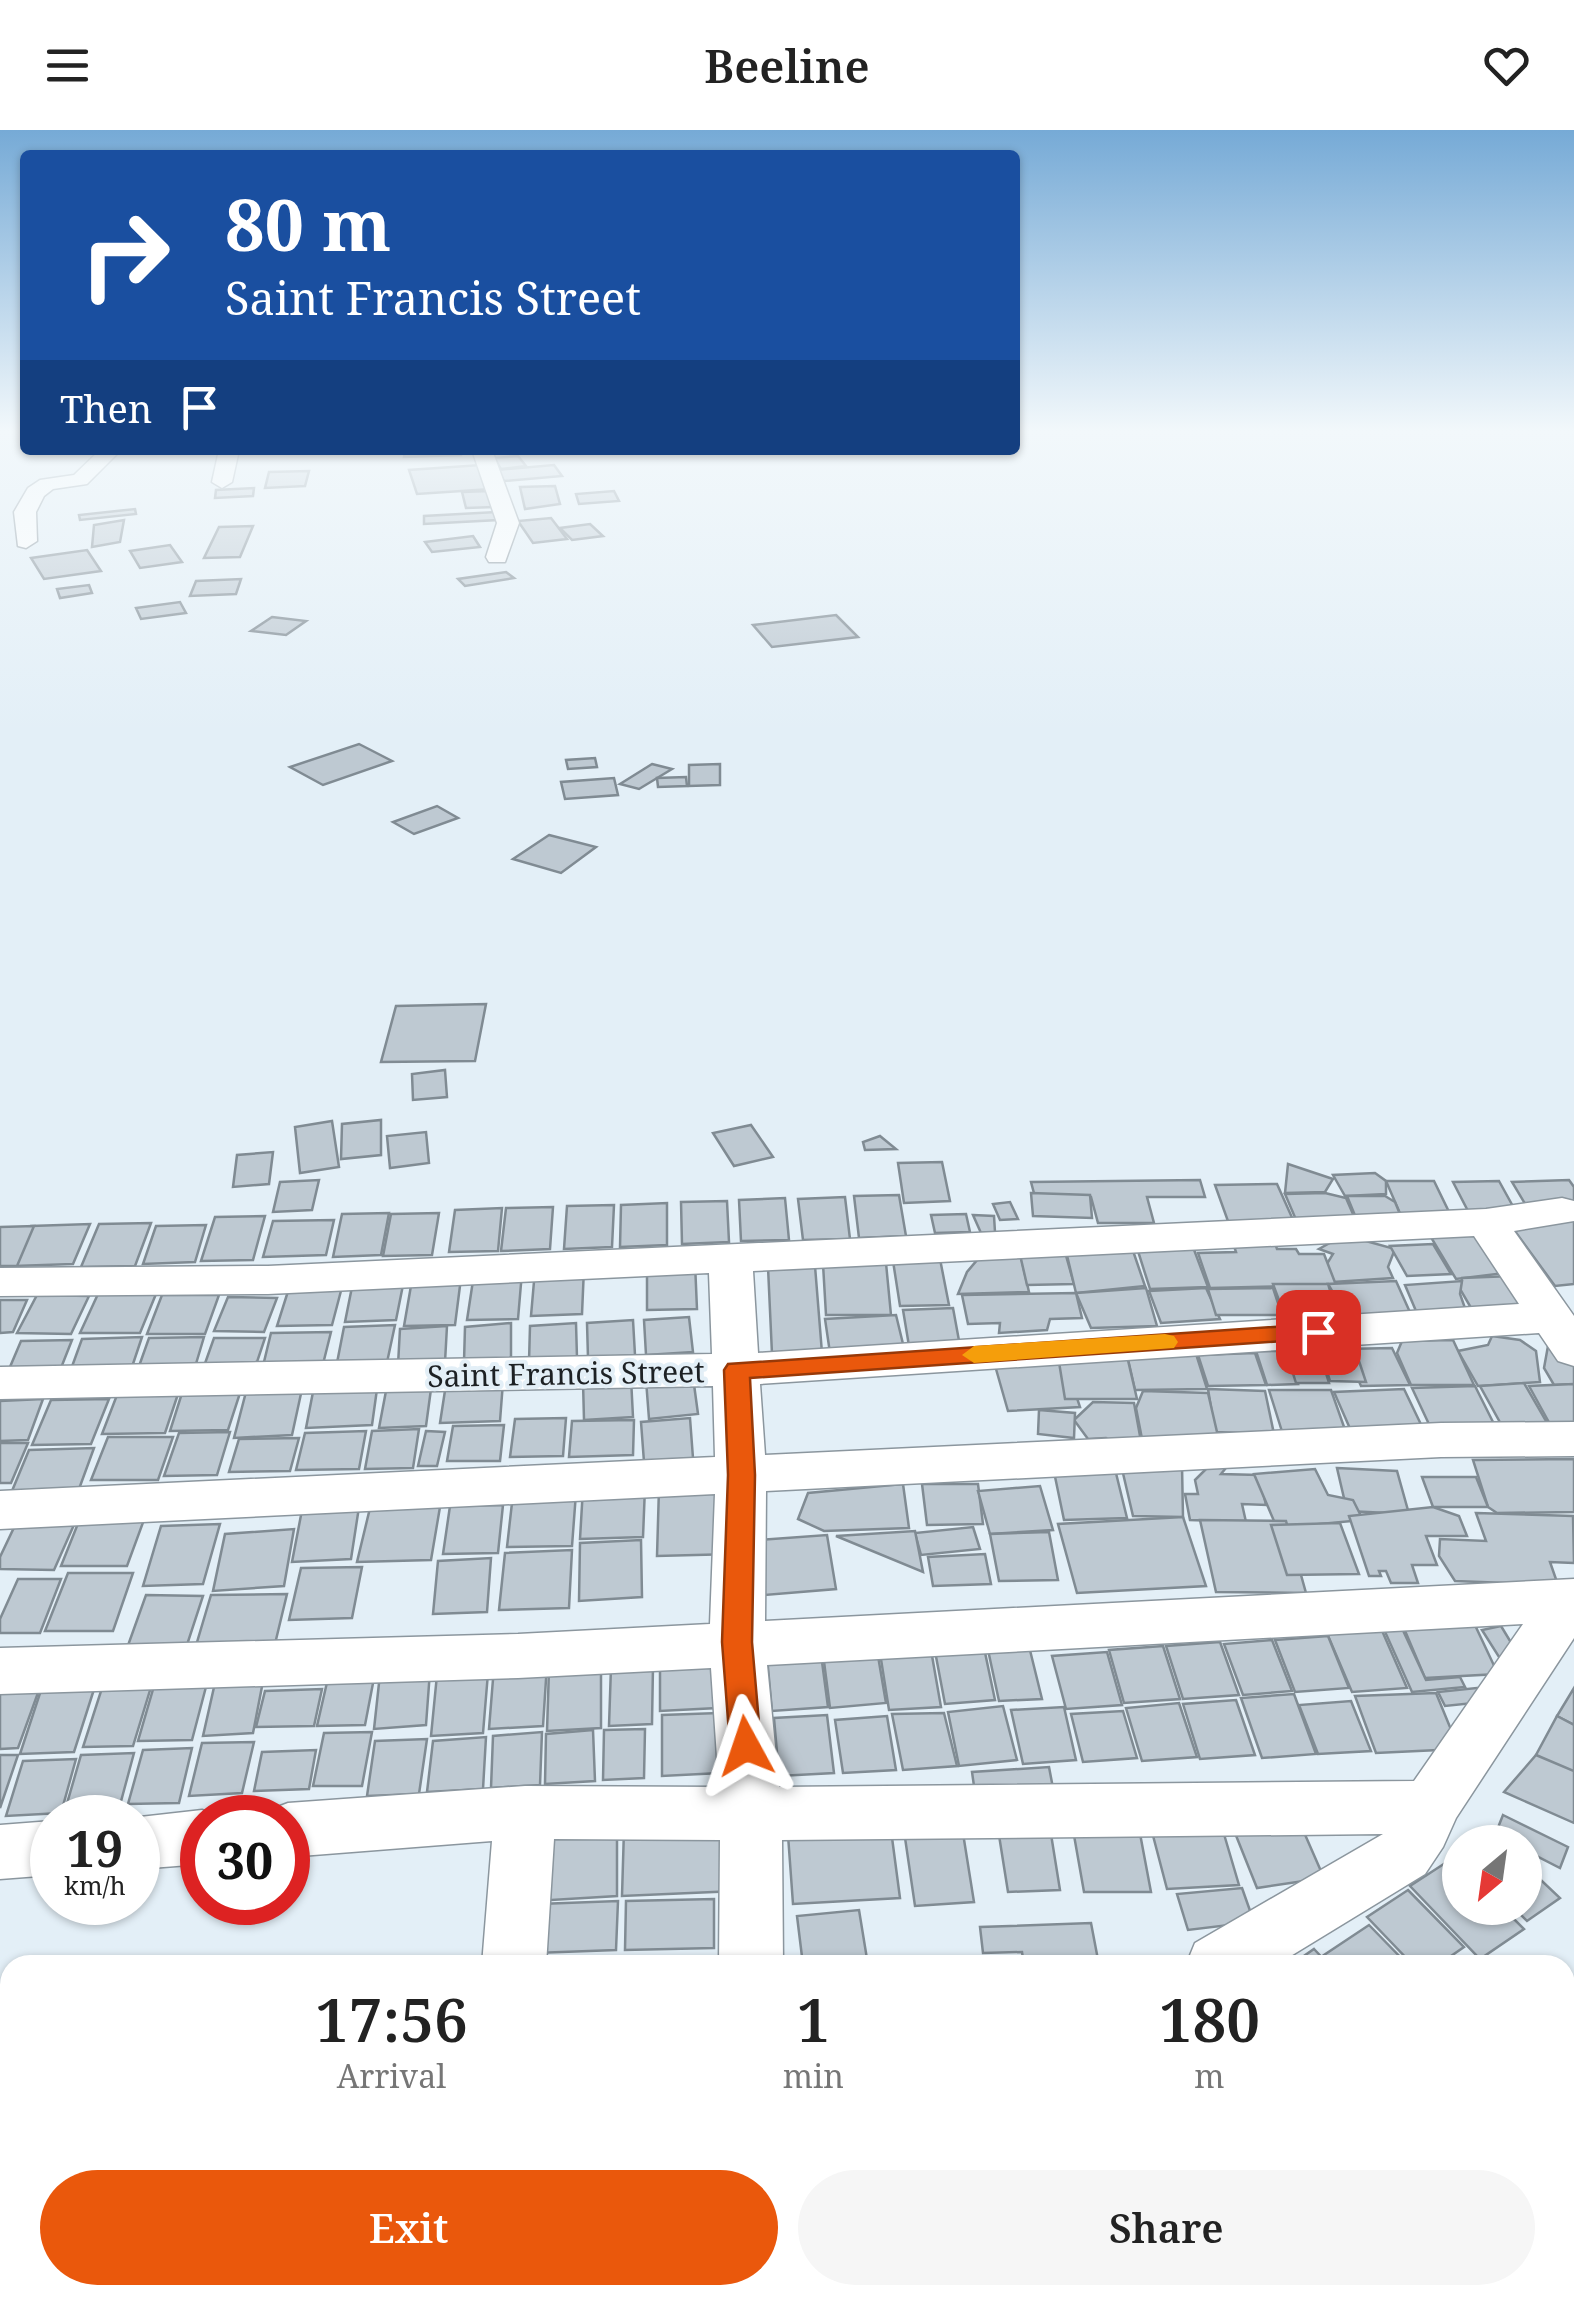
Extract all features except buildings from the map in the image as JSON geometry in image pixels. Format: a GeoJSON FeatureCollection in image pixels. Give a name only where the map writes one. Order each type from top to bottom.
{"type":"FeatureCollection","features":[{"type":"Feature","properties":{"kind":"street"},"geometry":{"type":"LineString","coordinates":[[26,530],[26,541]]}},
{"type":"Feature","properties":{"kind":"street"},"geometry":{"type":"LineString","coordinates":[[497,558],[506,530]]}},
{"type":"Feature","properties":{"kind":"street"},"geometry":{"type":"LineString","coordinates":[[0,1282],[268,1280],[1486,1222],[1562,1211]]}},
{"type":"Feature","properties":{"kind":"street"},"geometry":{"type":"LineString","coordinates":[[1486,1222],[1562,1333]]}},
{"type":"Feature","properties":{"kind":"street"},"geometry":{"type":"LineString","coordinates":[[730,1257],[741,1475],[737,1642],[751,1814],[751,1955]]}},
{"type":"Feature","properties":{"kind":"street","name":"Saint Francis Street"},"geometry":{"type":"LineString","coordinates":[[0,1384],[736,1370],[1562,1333]]}},
{"type":"Feature","properties":{"kind":"street"},"geometry":{"type":"LineString","coordinates":[[0,1510],[1441,1440],[1574,1439]]}},
{"type":"Feature","properties":{"kind":"street"},"geometry":{"type":"LineString","coordinates":[[0,1671],[518,1656],[737,1642],[1568,1618]]}},
{"type":"Feature","properties":{"kind":"street"},"geometry":{"type":"LineString","coordinates":[[1235,1955],[1403,1856],[1422,1828],[1430,1807],[1568,1618]]}},
{"type":"Feature","properties":{"kind":"street"},"geometry":{"type":"LineString","coordinates":[[310,1828],[525,1812],[751,1814],[1430,1807]]}},
{"type":"Feature","properties":{"kind":"street"},"geometry":{"type":"LineString","coordinates":[[515,1955],[525,1812]]}},
{"type":"Feature","properties":{"kind":"street"},"geometry":{"type":"LineString","coordinates":[[0,1852],[30,1850]]}},
{"type":"Feature","properties":{"kind":"slow traffic"},"geometry":{"type":"LineString","coordinates":[[974,1355],[1165,1342]]}},
{"type":"Feature","properties":{"kind":"route"},"geometry":{"type":"LineString","coordinates":[[746,1746],[737,1642],[741,1475],[736,1370],[1318,1332]]}}]}
